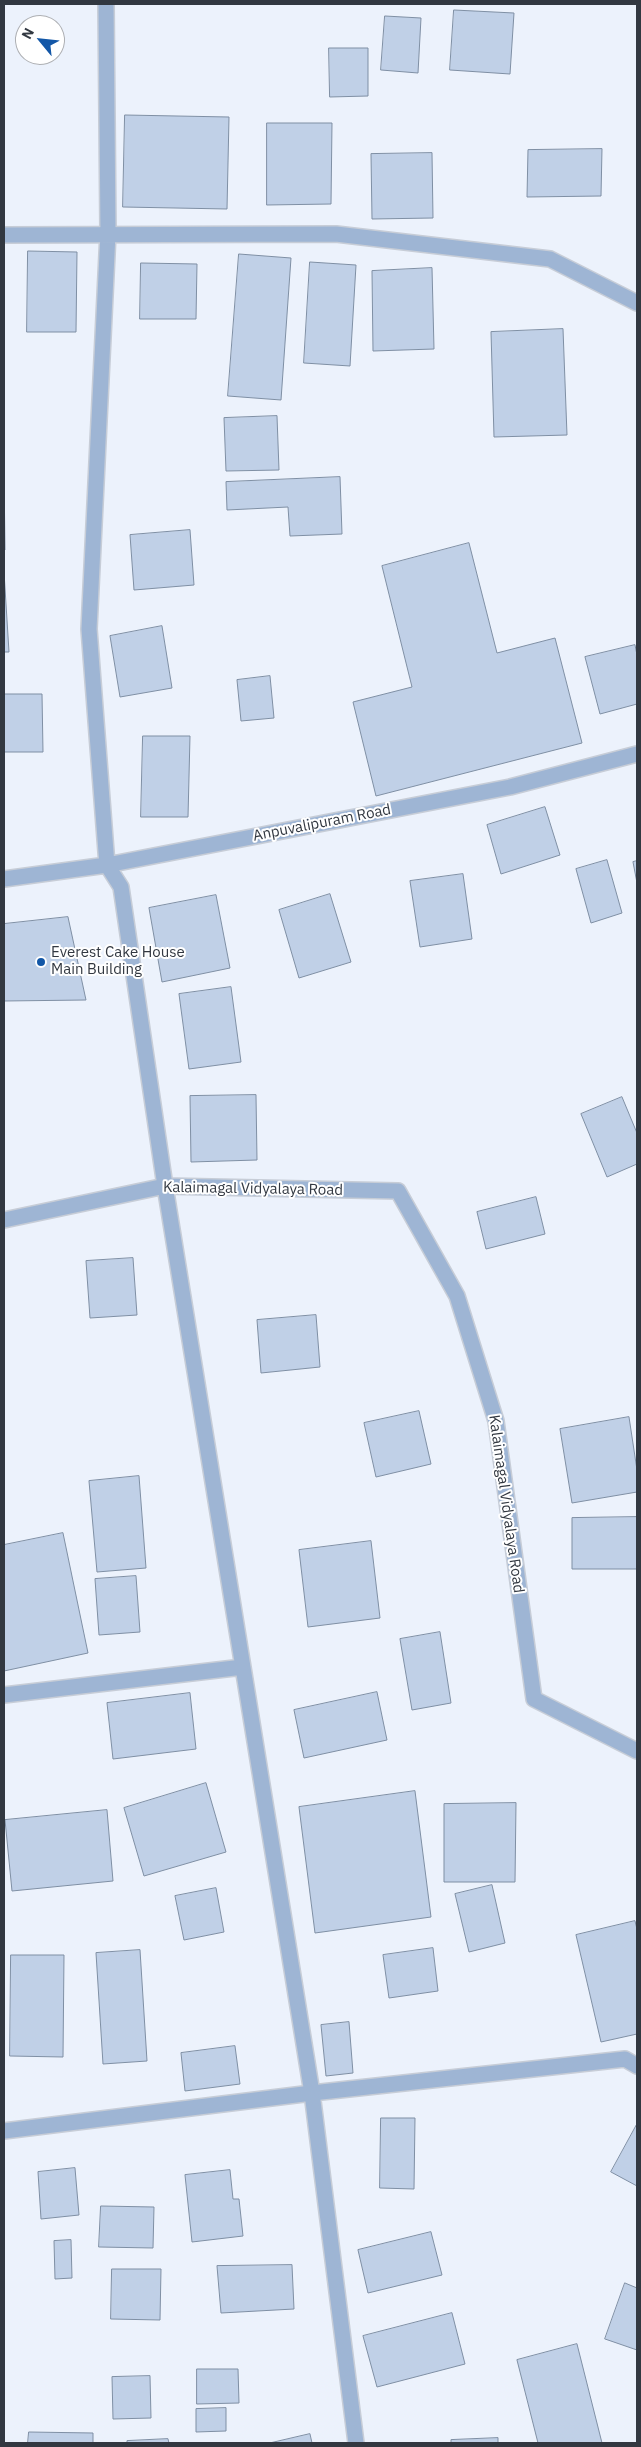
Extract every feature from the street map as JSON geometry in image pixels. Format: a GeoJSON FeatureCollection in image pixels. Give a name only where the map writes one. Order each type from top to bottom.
{"type":"FeatureCollection","features":[{"type":"Feature","properties":{"kind":"street"},"geometry":{"type":"LineString","coordinates":[[106,4],[108,233],[89,629],[107,865],[121,887],[165,1186],[312,2093],[356,2443]]}},
{"type":"Feature","properties":{"kind":"street"},"geometry":{"type":"LineString","coordinates":[[4,234],[336,234],[550,258],[637,303]]}},
{"type":"Feature","properties":{"kind":"street","name":"Anpuvalipuram Road"},"geometry":{"type":"LineString","coordinates":[[4,879],[107,865],[510,787],[637,754]]}},
{"type":"Feature","properties":{"kind":"street","name":"Kalaimagal Vidyalaya Road"},"geometry":{"type":"LineString","coordinates":[[4,1220],[165,1186],[398,1191],[457,1296],[496,1421],[534,1699],[637,1751]]}},
{"type":"Feature","properties":{"kind":"street"},"geometry":{"type":"LineString","coordinates":[[4,1695],[243,1667]]}},
{"type":"Feature","properties":{"kind":"street"},"geometry":{"type":"LineString","coordinates":[[4,2131],[312,2093],[625,2059],[637,2066]]}},
{"type":"Feature","properties":{"kind":"building"},"geometry":{"type":"Polygon","coordinates":[[[454,10],[514,13],[510,74],[450,70],[454,10]]]}},
{"type":"Feature","properties":{"kind":"building"},"geometry":{"type":"Polygon","coordinates":[[[385,16],[421,18],[418,73],[381,70],[385,16]]]}},
{"type":"Feature","properties":{"kind":"building"},"geometry":{"type":"Polygon","coordinates":[[[329,48],[368,48],[368,96],[330,97],[329,48]]]}},
{"type":"Feature","properties":{"kind":"building"},"geometry":{"type":"Polygon","coordinates":[[[125,115],[229,117],[227,209],[123,207],[125,115]]]}},
{"type":"Feature","properties":{"kind":"building"},"geometry":{"type":"Polygon","coordinates":[[[267,123],[332,123],[331,204],[267,205],[267,123]]]}},
{"type":"Feature","properties":{"kind":"building"},"geometry":{"type":"Polygon","coordinates":[[[602,149],[601,196],[527,197],[528,150],[602,149]]]}},
{"type":"Feature","properties":{"kind":"building"},"geometry":{"type":"Polygon","coordinates":[[[432,153],[433,218],[372,219],[371,154],[432,153]]]}},
{"type":"Feature","properties":{"kind":"building"},"geometry":{"type":"Polygon","coordinates":[[[28,251],[77,252],[76,332],[27,332],[28,251]]]}},
{"type":"Feature","properties":{"kind":"building"},"geometry":{"type":"Polygon","coordinates":[[[239,254],[291,258],[281,400],[228,396],[239,254]]]}},
{"type":"Feature","properties":{"kind":"building"},"geometry":{"type":"Polygon","coordinates":[[[310,262],[356,265],[350,366],[304,363],[310,262]]]}},
{"type":"Feature","properties":{"kind":"building"},"geometry":{"type":"Polygon","coordinates":[[[141,263],[197,264],[196,319],[140,319],[141,263]]]}},
{"type":"Feature","properties":{"kind":"building"},"geometry":{"type":"Polygon","coordinates":[[[432,268],[434,349],[373,351],[372,271],[432,268]]]}},
{"type":"Feature","properties":{"kind":"building"},"geometry":{"type":"Polygon","coordinates":[[[563,329],[567,435],[494,437],[491,332],[563,329]]]}},
{"type":"Feature","properties":{"kind":"building"},"geometry":{"type":"Polygon","coordinates":[[[277,416],[279,470],[226,471],[224,418],[277,416]]]}},
{"type":"Feature","properties":{"kind":"building"},"geometry":{"type":"Polygon","coordinates":[[[4,473],[5,550],[4,550],[4,473]]]}},
{"type":"Feature","properties":{"kind":"building"},"geometry":{"type":"Polygon","coordinates":[[[340,477],[342,534],[290,536],[288,507],[227,510],[226,482],[340,477]]]}},
{"type":"Feature","properties":{"kind":"building"},"geometry":{"type":"Polygon","coordinates":[[[190,530],[194,585],[134,590],[130,535],[190,530]]]}},
{"type":"Feature","properties":{"kind":"building"},"geometry":{"type":"Polygon","coordinates":[[[469,543],[497,653],[555,638],[582,743],[376,796],[353,702],[412,687],[382,566],[469,543]]]}},
{"type":"Feature","properties":{"kind":"building"},"geometry":{"type":"Polygon","coordinates":[[[4,572],[9,652],[4,652],[4,572]]]}},
{"type":"Feature","properties":{"kind":"building"},"geometry":{"type":"Polygon","coordinates":[[[162,626],[172,688],[120,697],[110,636],[162,626]]]}},
{"type":"Feature","properties":{"kind":"building"},"geometry":{"type":"Polygon","coordinates":[[[635,645],[637,655],[637,704],[600,714],[585,657],[635,645]]]}},
{"type":"Feature","properties":{"kind":"building"},"geometry":{"type":"Polygon","coordinates":[[[270,676],[274,718],[241,721],[237,680],[270,676]]]}},
{"type":"Feature","properties":{"kind":"building"},"geometry":{"type":"Polygon","coordinates":[[[4,694],[42,694],[43,752],[4,752],[4,694]]]}},
{"type":"Feature","properties":{"kind":"building"},"geometry":{"type":"Polygon","coordinates":[[[143,736],[190,736],[188,817],[141,817],[143,736]]]}},
{"type":"Feature","properties":{"kind":"building"},"geometry":{"type":"Polygon","coordinates":[[[545,807],[560,855],[501,874],[487,825],[545,807]]]}},
{"type":"Feature","properties":{"kind":"building"},"geometry":{"type":"Polygon","coordinates":[[[607,860],[622,913],[591,923],[576,869],[607,860]]]}},
{"type":"Feature","properties":{"kind":"building"},"geometry":{"type":"Polygon","coordinates":[[[637,861],[637,883],[633,862],[637,861]]]}},
{"type":"Feature","properties":{"kind":"building"},"geometry":{"type":"Polygon","coordinates":[[[463,874],[472,939],[420,947],[410,881],[463,874]]]}},
{"type":"Feature","properties":{"kind":"building"},"geometry":{"type":"Polygon","coordinates":[[[330,894],[351,962],[299,978],[279,910],[330,894]]]}},
{"type":"Feature","properties":{"kind":"building"},"geometry":{"type":"Polygon","coordinates":[[[216,895],[230,968],[162,982],[149,908],[216,895]]]}},
{"type":"Feature","properties":{"kind":"building","name":"Everest Cake House Main Building"},"geometry":{"type":"Polygon","coordinates":[[[68,917],[86,1000],[4,1001],[4,924],[68,917]]]}},
{"type":"Feature","properties":{"kind":"building"},"geometry":{"type":"Polygon","coordinates":[[[231,987],[241,1062],[189,1069],[179,994],[231,987]]]}},
{"type":"Feature","properties":{"kind":"building"},"geometry":{"type":"Polygon","coordinates":[[[256,1095],[257,1160],[191,1162],[190,1096],[256,1095]]]}},
{"type":"Feature","properties":{"kind":"building"},"geometry":{"type":"Polygon","coordinates":[[[622,1097],[637,1133],[637,1164],[607,1177],[581,1114],[622,1097]]]}},
{"type":"Feature","properties":{"kind":"building"},"geometry":{"type":"Polygon","coordinates":[[[536,1197],[545,1234],[486,1249],[477,1212],[536,1197]]]}},
{"type":"Feature","properties":{"kind":"building"},"geometry":{"type":"Polygon","coordinates":[[[133,1258],[137,1315],[90,1318],[86,1261],[133,1258]]]}},
{"type":"Feature","properties":{"kind":"building"},"geometry":{"type":"Polygon","coordinates":[[[316,1315],[320,1367],[261,1373],[257,1320],[316,1315]]]}},
{"type":"Feature","properties":{"kind":"building"},"geometry":{"type":"Polygon","coordinates":[[[419,1411],[431,1464],[376,1477],[364,1423],[419,1411]]]}},
{"type":"Feature","properties":{"kind":"building"},"geometry":{"type":"Polygon","coordinates":[[[629,1417],[637,1470],[637,1492],[572,1503],[560,1429],[629,1417]]]}},
{"type":"Feature","properties":{"kind":"building"},"geometry":{"type":"Polygon","coordinates":[[[139,1476],[146,1568],[97,1572],[89,1481],[139,1476]]]}},
{"type":"Feature","properties":{"kind":"building"},"geometry":{"type":"Polygon","coordinates":[[[637,1517],[637,1569],[572,1569],[572,1518],[637,1517]]]}},
{"type":"Feature","properties":{"kind":"building"},"geometry":{"type":"Polygon","coordinates":[[[63,1533],[88,1653],[4,1671],[4,1545],[63,1533]]]}},
{"type":"Feature","properties":{"kind":"building"},"geometry":{"type":"Polygon","coordinates":[[[371,1541],[380,1618],[308,1627],[299,1550],[371,1541]]]}},
{"type":"Feature","properties":{"kind":"building"},"geometry":{"type":"Polygon","coordinates":[[[136,1576],[140,1632],[99,1635],[95,1579],[136,1576]]]}},
{"type":"Feature","properties":{"kind":"building"},"geometry":{"type":"Polygon","coordinates":[[[440,1632],[451,1703],[412,1710],[400,1639],[440,1632]]]}},
{"type":"Feature","properties":{"kind":"building"},"geometry":{"type":"Polygon","coordinates":[[[377,1692],[387,1740],[304,1758],[294,1710],[377,1692]]]}},
{"type":"Feature","properties":{"kind":"building"},"geometry":{"type":"Polygon","coordinates":[[[190,1693],[196,1749],[113,1759],[107,1703],[190,1693]]]}},
{"type":"Feature","properties":{"kind":"building"},"geometry":{"type":"Polygon","coordinates":[[[206,1783],[226,1852],[144,1876],[124,1808],[206,1783]]]}},
{"type":"Feature","properties":{"kind":"building"},"geometry":{"type":"Polygon","coordinates":[[[415,1791],[431,1917],[315,1933],[299,1807],[415,1791]]]}},
{"type":"Feature","properties":{"kind":"building"},"geometry":{"type":"Polygon","coordinates":[[[516,1803],[515,1882],[444,1882],[444,1804],[516,1803]]]}},
{"type":"Feature","properties":{"kind":"building"},"geometry":{"type":"Polygon","coordinates":[[[107,1810],[113,1881],[12,1891],[5,1820],[107,1810]]]}},
{"type":"Feature","properties":{"kind":"building"},"geometry":{"type":"Polygon","coordinates":[[[492,1885],[505,1943],[469,1952],[455,1894],[492,1885]]]}},
{"type":"Feature","properties":{"kind":"building"},"geometry":{"type":"Polygon","coordinates":[[[216,1888],[224,1932],[184,1940],[175,1896],[216,1888]]]}},
{"type":"Feature","properties":{"kind":"building"},"geometry":{"type":"Polygon","coordinates":[[[635,1921],[637,1929],[637,2034],[601,2042],[576,1935],[635,1921]]]}},
{"type":"Feature","properties":{"kind":"building"},"geometry":{"type":"Polygon","coordinates":[[[433,1948],[438,1991],[389,1998],[383,1955],[433,1948]]]}},
{"type":"Feature","properties":{"kind":"building"},"geometry":{"type":"Polygon","coordinates":[[[140,1950],[147,2061],[103,2064],[96,1953],[140,1950]]]}},
{"type":"Feature","properties":{"kind":"building"},"geometry":{"type":"Polygon","coordinates":[[[11,1955],[64,1955],[63,2057],[10,2056],[11,1955]]]}},
{"type":"Feature","properties":{"kind":"building"},"geometry":{"type":"Polygon","coordinates":[[[349,2022],[353,2073],[326,2076],[321,2025],[349,2022]]]}},
{"type":"Feature","properties":{"kind":"building"},"geometry":{"type":"Polygon","coordinates":[[[235,2046],[240,2084],[185,2091],[181,2053],[235,2046]]]}},
{"type":"Feature","properties":{"kind":"building"},"geometry":{"type":"Polygon","coordinates":[[[381,2118],[415,2118],[414,2189],[380,2188],[381,2118]]]}},
{"type":"Feature","properties":{"kind":"building"},"geometry":{"type":"Polygon","coordinates":[[[637,2124],[637,2186],[611,2172],[637,2124]]]}},
{"type":"Feature","properties":{"kind":"building"},"geometry":{"type":"Polygon","coordinates":[[[75,2168],[79,2215],[41,2219],[38,2172],[75,2168]]]}},
{"type":"Feature","properties":{"kind":"building"},"geometry":{"type":"Polygon","coordinates":[[[230,2170],[233,2199],[239,2199],[243,2236],[192,2242],[185,2175],[230,2170]]]}},
{"type":"Feature","properties":{"kind":"building"},"geometry":{"type":"Polygon","coordinates":[[[101,2206],[154,2207],[153,2248],[99,2247],[101,2206]]]}},
{"type":"Feature","properties":{"kind":"building"},"geometry":{"type":"Polygon","coordinates":[[[431,2232],[442,2275],[368,2293],[358,2250],[431,2232]]]}},
{"type":"Feature","properties":{"kind":"building"},"geometry":{"type":"Polygon","coordinates":[[[71,2240],[72,2278],[55,2279],[54,2241],[71,2240]]]}},
{"type":"Feature","properties":{"kind":"building"},"geometry":{"type":"Polygon","coordinates":[[[292,2265],[294,2309],[221,2313],[217,2266],[292,2265]]]}},
{"type":"Feature","properties":{"kind":"building"},"geometry":{"type":"Polygon","coordinates":[[[112,2269],[161,2269],[160,2320],[111,2319],[112,2269]]]}},
{"type":"Feature","properties":{"kind":"building"},"geometry":{"type":"Polygon","coordinates":[[[625,2283],[637,2288],[637,2350],[605,2339],[625,2283]]]}},
{"type":"Feature","properties":{"kind":"building"},"geometry":{"type":"Polygon","coordinates":[[[452,2313],[465,2364],[377,2387],[363,2336],[452,2313]]]}},
{"type":"Feature","properties":{"kind":"building"},"geometry":{"type":"Polygon","coordinates":[[[577,2344],[602,2443],[538,2443],[517,2360],[577,2344]]]}},
{"type":"Feature","properties":{"kind":"building"},"geometry":{"type":"Polygon","coordinates":[[[197,2369],[238,2369],[239,2403],[197,2404],[197,2369]]]}},
{"type":"Feature","properties":{"kind":"building"},"geometry":{"type":"Polygon","coordinates":[[[150,2376],[151,2418],[113,2419],[112,2377],[150,2376]]]}},
{"type":"Feature","properties":{"kind":"building"},"geometry":{"type":"Polygon","coordinates":[[[226,2408],[226,2431],[196,2432],[196,2409],[226,2408]]]}},
{"type":"Feature","properties":{"kind":"building"},"geometry":{"type":"Polygon","coordinates":[[[29,2432],[93,2433],[93,2443],[28,2443],[29,2432]]]}},
{"type":"Feature","properties":{"kind":"building"},"geometry":{"type":"Polygon","coordinates":[[[310,2434],[312,2443],[270,2443],[310,2434]]]}},
{"type":"Feature","properties":{"kind":"building"},"geometry":{"type":"Polygon","coordinates":[[[498,2438],[498,2443],[451,2443],[451,2440],[498,2438]]]}},
{"type":"Feature","properties":{"kind":"building"},"geometry":{"type":"Polygon","coordinates":[[[168,2439],[169,2443],[127,2443],[127,2441],[168,2439]]]}},
{"type":"Feature","properties":{"kind":"place","name":"Everest Cake House Main Building"},"geometry":{"type":"Point","coordinates":[41,962]}}]}
